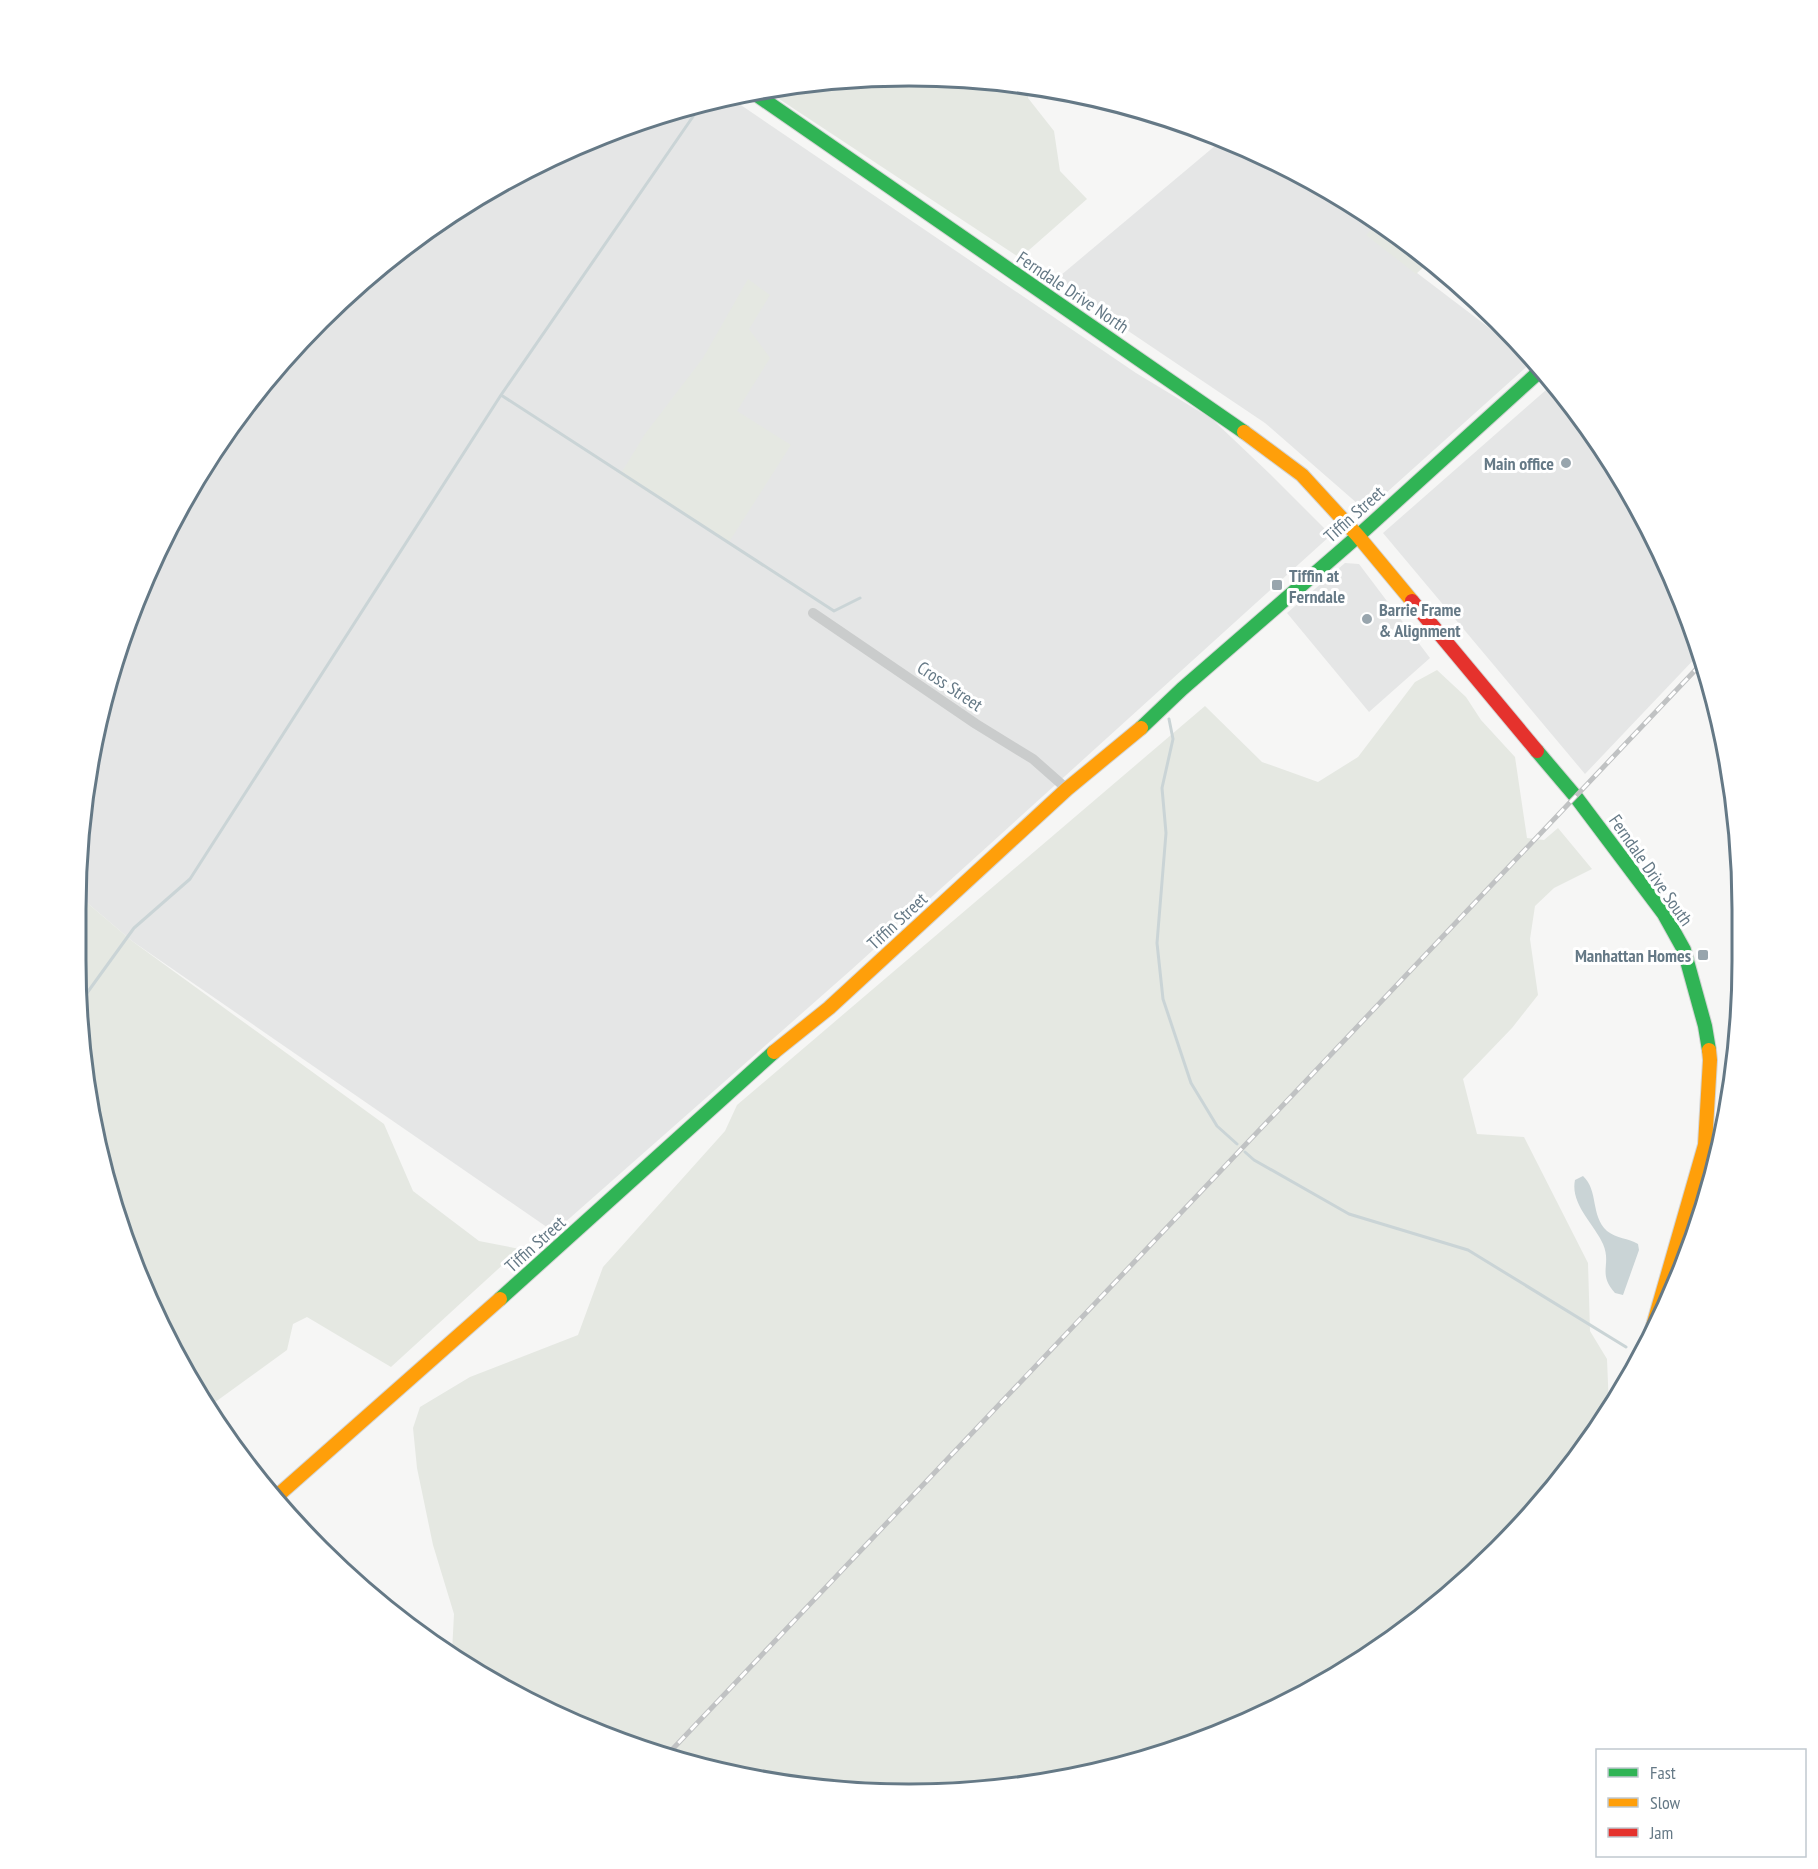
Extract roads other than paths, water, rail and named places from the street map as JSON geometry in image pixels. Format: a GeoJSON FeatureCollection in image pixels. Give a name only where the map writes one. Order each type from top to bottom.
{"type":"FeatureCollection","features":[{"type":"Feature","properties":{"kind":"street","name":"Ferndale Drive North"},"geometry":{"type":"LineString","coordinates":[[762,99],[1239,428],[1302,475],[1358,536]]}},
{"type":"Feature","properties":{"kind":"street","name":"Tiffin Street"},"geometry":{"type":"LineString","coordinates":[[281,1492],[528,1275],[776,1050],[829,1008],[1067,789],[1125,743],[1182,689],[1358,536],[1535,375]]}},
{"type":"Feature","properties":{"kind":"street","name":"Ferndale Drive South"},"geometry":{"type":"LineString","coordinates":[[1358,536],[1576,797],[1664,914],[1684,950],[1692,972],[1705,1026],[1710,1060],[1705,1145],[1664,1289]]}},
{"type":"Feature","properties":{"kind":"street","name":"Cross Street"},"geometry":{"type":"LineString","coordinates":[[813,613],[976,724],[1033,759],[1067,789]]}},
{"type":"Feature","properties":{"kind":"waterway"},"geometry":{"type":"LineString","coordinates":[[87,993],[134,928],[190,879],[501,395],[694,114]]}},
{"type":"Feature","properties":{"kind":"waterway"},"geometry":{"type":"LineString","coordinates":[[501,395],[834,611],[860,598]]}},
{"type":"Feature","properties":{"kind":"waterway"},"geometry":{"type":"LineString","coordinates":[[1169,719],[1173,739],[1162,788],[1166,833],[1157,943],[1163,999],[1191,1083],[1217,1126],[1237,1144]]}},
{"type":"Feature","properties":{"kind":"waterway"},"geometry":{"type":"LineString","coordinates":[[1245,1152],[1254,1160],[1349,1214],[1468,1250],[1626,1347]]}},
{"type":"Feature","properties":{"kind":"railway"},"geometry":{"type":"LineString","coordinates":[[673,1748],[1696,669]]}},
{"type":"Feature","properties":{"kind":"place","name":"Main office"},"geometry":{"type":"Point","coordinates":[1566,463]}},
{"type":"Feature","properties":{"kind":"place","name":"Tiffin at Ferndale"},"geometry":{"type":"Point","coordinates":[1277,585]}},
{"type":"Feature","properties":{"kind":"place","name":"Barrie Frame & Alignment"},"geometry":{"type":"Point","coordinates":[1367,619]}},
{"type":"Feature","properties":{"kind":"place","name":"Manhattan Homes"},"geometry":{"type":"Point","coordinates":[1703,955]}}]}
